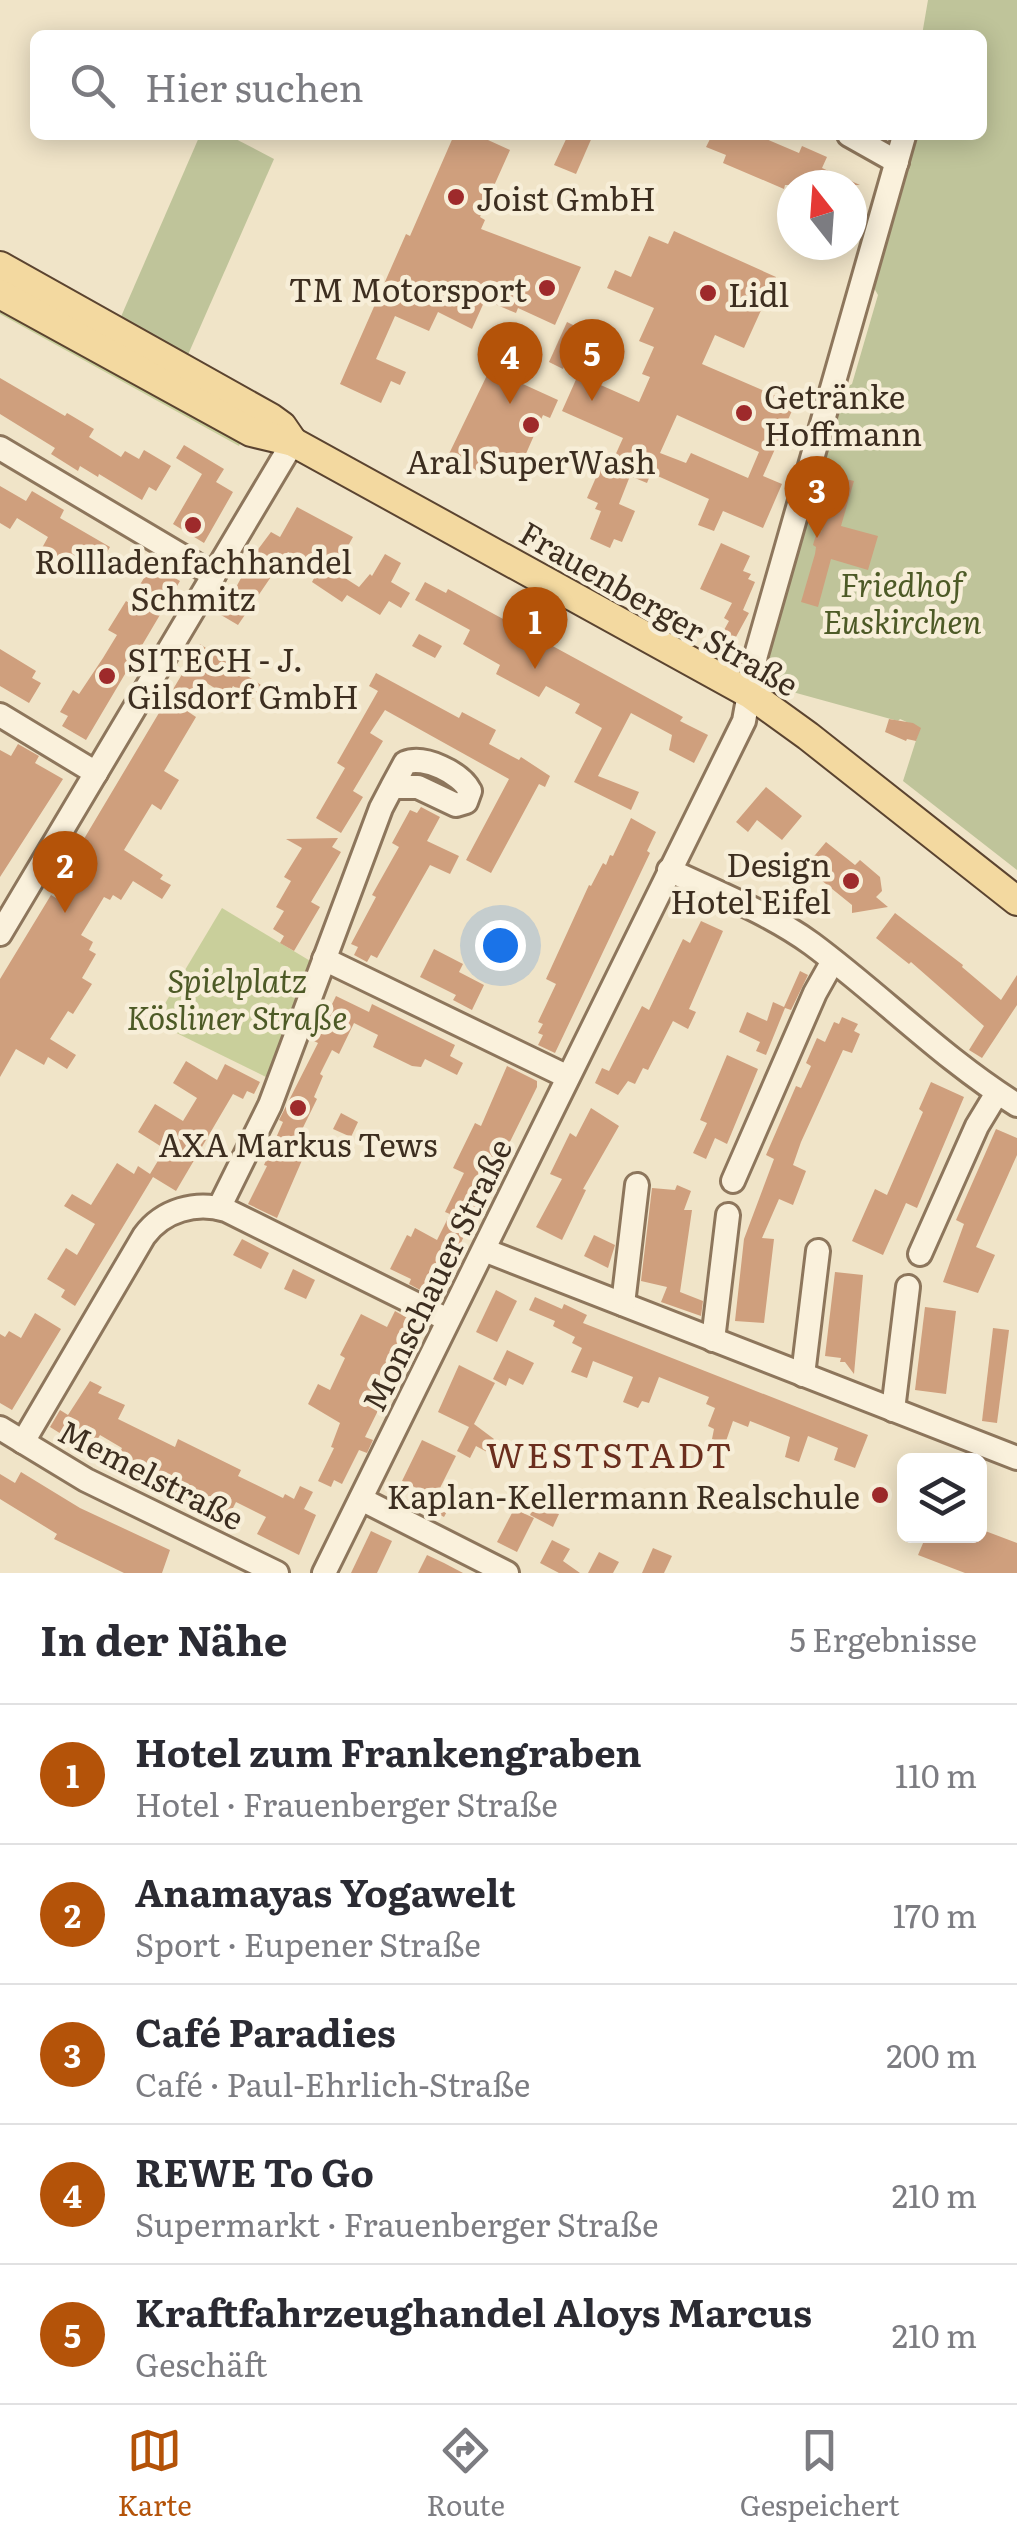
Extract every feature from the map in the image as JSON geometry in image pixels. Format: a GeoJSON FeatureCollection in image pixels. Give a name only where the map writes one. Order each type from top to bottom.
{"type":"FeatureCollection","features":[{"type":"Feature","properties":{"kind":"main road","name":"Frauenberger Straße"},"geometry":{"type":"LineString","coordinates":[[0,266],[271,418],[293,442]]}},
{"type":"Feature","properties":{"kind":"main road","name":"Frauenberger Straße"},"geometry":{"type":"LineString","coordinates":[[0,294],[251,432],[293,442],[750,694],[1017,901]]}},
{"type":"Feature","properties":{"kind":"street"},"geometry":{"type":"LineString","coordinates":[[859,140],[897,162]]}},
{"type":"Feature","properties":{"kind":"street","name":"Monschauer Straße"},"geometry":{"type":"LineString","coordinates":[[324,1573],[744,720],[756,655],[903,140]]}},
{"type":"Feature","properties":{"kind":"street"},"geometry":{"type":"LineString","coordinates":[[0,934],[293,442]]}},
{"type":"Feature","properties":{"kind":"street"},"geometry":{"type":"LineString","coordinates":[[0,448],[214,575]]}},
{"type":"Feature","properties":{"kind":"street"},"geometry":{"type":"LineString","coordinates":[[0,715],[96,773]]}},
{"type":"Feature","properties":{"kind":"street"},"geometry":{"type":"LineString","coordinates":[[219,1208],[270,1105],[392,787]]}},
{"type":"Feature","properties":{"kind":"street"},"geometry":{"type":"LineString","coordinates":[[669,870],[774,920],[833,961],[1017,1106]]}},
{"type":"Feature","properties":{"kind":"street"},"geometry":{"type":"LineString","coordinates":[[324,960],[568,1077]]}},
{"type":"Feature","properties":{"kind":"street"},"geometry":{"type":"LineString","coordinates":[[733,1181],[815,993],[833,961]]}},
{"type":"Feature","properties":{"kind":"street"},"geometry":{"type":"LineString","coordinates":[[920,1254],[977,1126],[996,1093]]}},
{"type":"Feature","properties":{"kind":"street"},"geometry":{"type":"LineString","coordinates":[[623,1304],[637,1185]]}},
{"type":"Feature","properties":{"kind":"street"},"geometry":{"type":"LineString","coordinates":[[23,1442],[149,1229],[184,1209],[219,1208],[448,1320]]}},
{"type":"Feature","properties":{"kind":"street"},"geometry":{"type":"LineString","coordinates":[[714,1340],[728,1215]]}},
{"type":"Feature","properties":{"kind":"street"},"geometry":{"type":"LineString","coordinates":[[484,1250],[1017,1458]]}},
{"type":"Feature","properties":{"kind":"street"},"geometry":{"type":"LineString","coordinates":[[803,1375],[818,1252]]}},
{"type":"Feature","properties":{"kind":"street"},"geometry":{"type":"LineString","coordinates":[[893,1410],[908,1287]]}},
{"type":"Feature","properties":{"kind":"street","name":"Memelstraße"},"geometry":{"type":"LineString","coordinates":[[0,1428],[86,1480],[276,1573]]}},
{"type":"Feature","properties":{"kind":"street"},"geometry":{"type":"LineString","coordinates":[[361,1498],[507,1573]]}},
{"type":"Feature","properties":{"kind":"green space","name":"Friedhof Euskirchen"},"geometry":{"type":"Polygon","coordinates":[[[928,0],[1017,0],[1017,870],[903,781],[920,728],[900,719],[789,691],[775,680],[767,663],[845,388],[852,384],[878,295],[874,288],[913,140],[987,140],[987,30],[923,30],[928,0]]]}},
{"type":"Feature","properties":{"kind":"green space"},"geometry":{"type":"Polygon","coordinates":[[[198,140],[238,140],[274,159],[187,357],[120,319],[198,140]]]}},
{"type":"Feature","properties":{"kind":"green space"},"geometry":{"type":"Polygon","coordinates":[[[0,314],[241,442],[239,446],[0,314]]]}},
{"type":"Feature","properties":{"kind":"green space","name":"Spielplatz Kösliner Straße"},"geometry":{"type":"Polygon","coordinates":[[[222,908],[312,962],[268,1078],[154,1022],[222,908]]]}},
{"type":"Feature","properties":{"kind":"building"},"geometry":{"type":"Polygon","coordinates":[[[452,140],[488,140],[510,150],[480,217],[485,220],[481,229],[581,267],[555,325],[518,308],[516,313],[485,300],[472,329],[438,312],[429,331],[395,316],[376,359],[406,372],[400,385],[391,381],[381,403],[340,384],[406,234],[410,236],[452,140]]]}},
{"type":"Feature","properties":{"kind":"building"},"geometry":{"type":"Polygon","coordinates":[[[566,140],[591,140],[576,174],[554,165],[566,140]]]}},
{"type":"Feature","properties":{"kind":"building"},"geometry":{"type":"Polygon","coordinates":[[[710,140],[769,140],[799,153],[802,146],[827,157],[822,168],[826,170],[777,170],[777,186],[723,163],[726,155],[706,147],[710,140]]]}},
{"type":"Feature","properties":{"kind":"building"},"geometry":{"type":"Polygon","coordinates":[[[674,231],[776,277],[744,348],[715,335],[702,364],[795,404],[763,476],[782,484],[763,528],[723,511],[714,531],[698,525],[709,499],[651,473],[647,483],[630,476],[619,504],[635,511],[622,542],[614,539],[610,548],[590,539],[601,511],[595,509],[598,503],[587,498],[601,466],[609,469],[623,438],[562,411],[578,375],[639,402],[650,377],[642,374],[654,347],[639,341],[654,308],[607,288],[615,270],[631,277],[649,236],[668,244],[674,231]],[[677,415],[660,453],[686,463],[691,453],[748,478],[759,452],[677,415]]]}},
{"type":"Feature","properties":{"kind":"building"},"geometry":{"type":"Polygon","coordinates":[[[567,322],[581,329],[563,369],[549,362],[567,322]]]}},
{"type":"Feature","properties":{"kind":"building"},"geometry":{"type":"Polygon","coordinates":[[[490,369],[558,400],[550,418],[543,415],[521,465],[500,456],[490,477],[447,458],[490,369]]]}},
{"type":"Feature","properties":{"kind":"building"},"geometry":{"type":"Polygon","coordinates":[[[0,378],[94,429],[89,437],[121,457],[125,451],[139,459],[144,450],[171,466],[156,491],[149,487],[142,500],[99,474],[98,477],[80,466],[78,471],[51,454],[55,448],[0,414],[0,378]]]}},
{"type":"Feature","properties":{"kind":"building"},"geometry":{"type":"Polygon","coordinates":[[[184,445],[224,469],[216,482],[233,492],[204,543],[173,524],[202,474],[176,458],[184,445]]]}},
{"type":"Feature","properties":{"kind":"building"},"geometry":{"type":"Polygon","coordinates":[[[838,477],[854,481],[841,526],[878,536],[868,570],[831,559],[818,607],[801,602],[815,554],[817,531],[821,532],[824,525],[838,477]]]}},
{"type":"Feature","properties":{"kind":"building"},"geometry":{"type":"Polygon","coordinates":[[[0,486],[26,501],[32,491],[64,510],[60,518],[110,547],[94,574],[42,548],[48,537],[17,518],[10,529],[0,523],[0,486]]]}},
{"type":"Feature","properties":{"kind":"building"},"geometry":{"type":"Polygon","coordinates":[[[297,507],[353,537],[334,571],[359,587],[372,576],[385,554],[401,563],[391,582],[410,593],[401,608],[389,601],[380,615],[347,595],[342,602],[312,582],[318,571],[288,552],[238,625],[221,615],[253,556],[271,532],[280,537],[297,507]]]}},
{"type":"Feature","properties":{"kind":"building"},"geometry":{"type":"Polygon","coordinates":[[[721,543],[750,556],[743,571],[751,574],[748,579],[755,582],[743,610],[749,613],[731,646],[719,639],[729,621],[724,618],[732,603],[700,589],[721,543]]]}},
{"type":"Feature","properties":{"kind":"building"},"geometry":{"type":"Polygon","coordinates":[[[156,558],[177,570],[173,577],[180,581],[86,740],[62,726],[68,716],[60,712],[73,690],[79,694],[103,658],[117,635],[108,630],[156,558]]]}},
{"type":"Feature","properties":{"kind":"building"},"geometry":{"type":"Polygon","coordinates":[[[425,582],[446,593],[448,589],[683,717],[680,721],[708,735],[694,763],[669,750],[672,735],[631,713],[598,776],[639,792],[631,810],[574,782],[602,728],[575,713],[580,704],[546,686],[539,697],[496,674],[500,665],[463,644],[470,630],[415,600],[425,582]]]}},
{"type":"Feature","properties":{"kind":"building"},"geometry":{"type":"Polygon","coordinates":[[[419,634],[442,646],[435,658],[412,646],[419,634]]]}},
{"type":"Feature","properties":{"kind":"building"},"geometry":{"type":"Polygon","coordinates":[[[200,644],[261,685],[253,699],[233,686],[227,696],[202,680],[184,709],[196,717],[164,771],[179,780],[161,810],[152,804],[124,850],[163,875],[160,879],[171,885],[162,899],[133,881],[121,900],[113,895],[110,900],[104,897],[81,935],[93,942],[89,950],[96,954],[82,978],[92,984],[73,1014],[68,1011],[50,1039],[76,1055],[67,1069],[48,1057],[44,1065],[16,1049],[0,1077],[0,979],[51,895],[68,905],[85,874],[69,864],[200,644]]]}},
{"type":"Feature","properties":{"kind":"building"},"geometry":{"type":"Polygon","coordinates":[[[0,649],[36,671],[32,678],[41,683],[29,703],[0,686],[0,649]]]}},
{"type":"Feature","properties":{"kind":"building"},"geometry":{"type":"Polygon","coordinates":[[[376,673],[459,718],[462,712],[496,730],[489,744],[519,760],[521,757],[550,776],[545,787],[539,784],[491,873],[466,860],[509,779],[385,710],[370,733],[383,741],[353,791],[363,797],[341,833],[316,818],[345,768],[337,763],[378,691],[369,686],[376,673]]]}},
{"type":"Feature","properties":{"kind":"building"},"geometry":{"type":"Polygon","coordinates":[[[889,719],[921,728],[916,741],[885,732],[889,719]]]}},
{"type":"Feature","properties":{"kind":"building"},"geometry":{"type":"Polygon","coordinates":[[[18,744],[39,756],[35,763],[63,779],[0,877],[0,750],[11,756],[18,744]]]}},
{"type":"Feature","properties":{"kind":"building"},"geometry":{"type":"Polygon","coordinates":[[[766,787],[802,816],[782,840],[757,820],[748,832],[736,822],[766,787]]]}},
{"type":"Feature","properties":{"kind":"building"},"geometry":{"type":"Polygon","coordinates":[[[421,807],[440,817],[427,841],[459,856],[450,874],[430,865],[377,958],[371,955],[367,962],[354,955],[358,947],[351,944],[399,847],[392,843],[410,810],[417,813],[421,807]]]}},
{"type":"Feature","properties":{"kind":"building"},"geometry":{"type":"Polygon","coordinates":[[[631,818],[656,832],[647,851],[650,853],[555,1053],[538,1045],[543,1024],[538,1022],[556,984],[546,979],[589,885],[603,863],[606,865],[613,856],[631,818]]]}},
{"type":"Feature","properties":{"kind":"building"},"geometry":{"type":"Polygon","coordinates":[[[338,838],[332,847],[341,852],[311,902],[320,907],[294,951],[280,943],[284,936],[273,929],[284,911],[276,907],[291,881],[284,877],[302,848],[286,839],[338,838]]]}},
{"type":"Feature","properties":{"kind":"building","name":"Design Hotel Eifel"},"geometry":{"type":"Polygon","coordinates":[[[826,842],[855,865],[860,860],[880,877],[882,891],[876,897],[888,907],[852,913],[852,905],[805,867],[826,842]]]}},
{"type":"Feature","properties":{"kind":"building"},"geometry":{"type":"Polygon","coordinates":[[[895,913],[1001,1000],[1017,975],[1017,1005],[982,1058],[969,1050],[984,1026],[911,962],[876,938],[895,913]]]}},
{"type":"Feature","properties":{"kind":"building"},"geometry":{"type":"Polygon","coordinates":[[[701,921],[723,931],[689,1009],[696,1012],[688,1029],[673,1021],[648,1070],[643,1068],[635,1084],[628,1081],[618,1095],[595,1083],[602,1068],[609,1071],[642,1006],[649,1010],[683,939],[690,943],[701,921]]]}},
{"type":"Feature","properties":{"kind":"building"},"geometry":{"type":"Polygon","coordinates":[[[434,949],[463,964],[459,972],[484,985],[472,1010],[453,1000],[456,995],[420,977],[434,949]]]}},
{"type":"Feature","properties":{"kind":"building"},"geometry":{"type":"Polygon","coordinates":[[[800,971],[808,975],[791,1010],[785,1008],[766,1055],[756,1051],[760,1042],[739,1032],[747,1012],[767,1021],[773,1002],[784,1007],[800,971]]]}},
{"type":"Feature","properties":{"kind":"building"},"geometry":{"type":"Polygon","coordinates":[[[336,996],[369,1012],[372,1004],[455,1045],[450,1056],[463,1063],[457,1075],[425,1059],[421,1067],[412,1066],[373,1047],[378,1035],[354,1023],[339,1054],[332,1050],[320,1074],[323,1076],[314,1097],[317,1099],[291,1152],[303,1158],[277,1218],[248,1204],[267,1166],[264,1165],[283,1122],[279,1120],[318,1043],[314,1041],[336,996]]]}},
{"type":"Feature","properties":{"kind":"building"},"geometry":{"type":"Polygon","coordinates":[[[842,1017],[858,1024],[854,1031],[860,1034],[852,1053],[843,1050],[801,1142],[793,1165],[806,1171],[793,1205],[779,1199],[762,1238],[774,1239],[764,1323],[735,1321],[744,1239],[774,1159],[766,1155],[796,1086],[801,1088],[811,1066],[806,1063],[817,1038],[825,1042],[834,1022],[839,1024],[842,1017]]]}},
{"type":"Feature","properties":{"kind":"building"},"geometry":{"type":"Polygon","coordinates":[[[727,1055],[758,1069],[727,1144],[715,1138],[706,1159],[693,1153],[707,1123],[700,1120],[727,1055]]]}},
{"type":"Feature","properties":{"kind":"building"},"geometry":{"type":"Polygon","coordinates":[[[186,1061],[217,1080],[225,1064],[260,1082],[254,1094],[247,1091],[243,1099],[233,1094],[176,1191],[153,1177],[75,1306],[61,1297],[65,1290],[47,1279],[66,1248],[77,1255],[95,1224],[64,1206],[72,1194],[91,1205],[117,1163],[134,1174],[138,1166],[150,1174],[165,1149],[138,1132],[155,1104],[183,1121],[197,1098],[173,1083],[186,1061]]]}},
{"type":"Feature","properties":{"kind":"building"},"geometry":{"type":"Polygon","coordinates":[[[507,1066],[537,1081],[537,1087],[494,1174],[482,1168],[469,1197],[481,1202],[436,1293],[424,1287],[422,1291],[409,1284],[411,1279],[390,1269],[407,1235],[411,1237],[415,1228],[437,1240],[450,1214],[445,1212],[464,1173],[453,1168],[475,1123],[481,1126],[507,1066]]]}},
{"type":"Feature","properties":{"kind":"building"},"geometry":{"type":"Polygon","coordinates":[[[931,1082],[964,1097],[917,1208],[906,1203],[883,1255],[852,1241],[875,1189],[887,1195],[923,1112],[919,1109],[931,1082]]]}},
{"type":"Feature","properties":{"kind":"building"},"geometry":{"type":"Polygon","coordinates":[[[591,1108],[619,1126],[583,1189],[586,1190],[562,1240],[536,1227],[562,1179],[550,1174],[570,1133],[576,1137],[591,1108]]]}},
{"type":"Feature","properties":{"kind":"building"},"geometry":{"type":"Polygon","coordinates":[[[341,1113],[358,1122],[351,1137],[333,1129],[341,1113]]]}},
{"type":"Feature","properties":{"kind":"building"},"geometry":{"type":"Polygon","coordinates":[[[996,1129],[1017,1138],[1017,1155],[976,1247],[995,1255],[978,1293],[943,1282],[964,1224],[956,1220],[996,1129]]]}},
{"type":"Feature","properties":{"kind":"building"},"geometry":{"type":"Polygon","coordinates":[[[677,1185],[691,1191],[684,1210],[692,1210],[680,1292],[703,1301],[701,1316],[661,1302],[667,1287],[641,1281],[652,1188],[675,1190],[677,1185]]]}},
{"type":"Feature","properties":{"kind":"building"},"geometry":{"type":"Polygon","coordinates":[[[594,1235],[615,1245],[608,1268],[584,1256],[594,1235]]]}},
{"type":"Feature","properties":{"kind":"building"},"geometry":{"type":"Polygon","coordinates":[[[242,1239],[269,1253],[261,1269],[233,1255],[242,1239]]]}},
{"type":"Feature","properties":{"kind":"building"},"geometry":{"type":"Polygon","coordinates":[[[293,1269],[315,1280],[306,1299],[284,1289],[293,1269]]]}},
{"type":"Feature","properties":{"kind":"building"},"geometry":{"type":"Polygon","coordinates":[[[835,1272],[863,1275],[854,1374],[845,1362],[840,1362],[841,1358],[825,1356],[835,1272]]]}},
{"type":"Feature","properties":{"kind":"building"},"geometry":{"type":"Polygon","coordinates":[[[496,1290],[517,1301],[497,1342],[476,1332],[496,1290]]]}},
{"type":"Feature","properties":{"kind":"building"},"geometry":{"type":"Polygon","coordinates":[[[535,1297],[587,1315],[583,1323],[868,1435],[855,1468],[834,1460],[838,1448],[808,1436],[799,1462],[785,1457],[790,1437],[750,1421],[748,1427],[733,1421],[725,1444],[712,1439],[714,1429],[708,1426],[715,1408],[706,1404],[709,1397],[659,1377],[649,1403],[642,1401],[638,1408],[623,1402],[633,1377],[593,1361],[587,1378],[571,1372],[582,1348],[572,1343],[575,1337],[553,1326],[555,1321],[529,1310],[535,1297]]]}},
{"type":"Feature","properties":{"kind":"building"},"geometry":{"type":"Polygon","coordinates":[[[925,1307],[956,1311],[946,1394],[915,1390],[925,1307]]]}},
{"type":"Feature","properties":{"kind":"building"},"geometry":{"type":"Polygon","coordinates":[[[395,1311],[420,1325],[365,1437],[373,1440],[367,1453],[359,1450],[342,1484],[334,1480],[331,1487],[318,1481],[334,1448],[331,1447],[340,1423],[308,1404],[318,1384],[330,1390],[345,1358],[340,1355],[361,1314],[387,1327],[395,1311]]]}},
{"type":"Feature","properties":{"kind":"building"},"geometry":{"type":"Polygon","coordinates":[[[35,1313],[61,1329],[12,1410],[0,1403],[0,1334],[5,1337],[9,1331],[21,1338],[35,1313]]]}},
{"type":"Feature","properties":{"kind":"building"},"geometry":{"type":"Polygon","coordinates":[[[993,1328],[1009,1330],[997,1423],[982,1421],[993,1328]]]}},
{"type":"Feature","properties":{"kind":"building"},"geometry":{"type":"Polygon","coordinates":[[[507,1350],[534,1363],[523,1385],[509,1378],[506,1386],[493,1379],[507,1350]]]}},
{"type":"Feature","properties":{"kind":"building"},"geometry":{"type":"Polygon","coordinates":[[[459,1365],[495,1383],[474,1424],[494,1439],[487,1452],[476,1446],[470,1458],[457,1451],[469,1427],[438,1412],[459,1365]]]}},
{"type":"Feature","properties":{"kind":"building"},"geometry":{"type":"Polygon","coordinates":[[[90,1381],[102,1387],[98,1393],[125,1405],[118,1419],[175,1447],[178,1439],[241,1470],[238,1476],[283,1498],[285,1494],[294,1499],[300,1486],[313,1492],[304,1509],[316,1515],[299,1555],[257,1534],[266,1517],[236,1502],[227,1520],[114,1464],[122,1448],[100,1435],[90,1452],[50,1427],[60,1410],[68,1415],[90,1381]]]}},
{"type":"Feature","properties":{"kind":"building"},"geometry":{"type":"Polygon","coordinates":[[[422,1440],[456,1456],[436,1496],[451,1504],[444,1517],[429,1509],[435,1497],[402,1481],[422,1440]]]}},
{"type":"Feature","properties":{"kind":"building"},"geometry":{"type":"Polygon","coordinates":[[[21,1472],[80,1508],[170,1550],[162,1573],[124,1573],[54,1539],[57,1534],[0,1499],[0,1474],[15,1483],[21,1472]]]}},
{"type":"Feature","properties":{"kind":"building"},"geometry":{"type":"Polygon","coordinates":[[[536,1503],[559,1514],[553,1527],[530,1515],[536,1503]]]}},
{"type":"Feature","properties":{"kind":"building"},"geometry":{"type":"Polygon","coordinates":[[[514,1509],[534,1518],[517,1552],[497,1542],[514,1509]]]}},
{"type":"Feature","properties":{"kind":"building"},"geometry":{"type":"Polygon","coordinates":[[[371,1531],[392,1541],[377,1573],[351,1573],[371,1531]]]}},
{"type":"Feature","properties":{"kind":"building"},"geometry":{"type":"Polygon","coordinates":[[[987,1532],[1017,1543],[1017,1573],[965,1573],[918,1555],[923,1543],[987,1543],[987,1532]]]}},
{"type":"Feature","properties":{"kind":"building"},"geometry":{"type":"Polygon","coordinates":[[[552,1540],[570,1549],[563,1561],[580,1573],[559,1573],[540,1563],[552,1540]]]}},
{"type":"Feature","properties":{"kind":"building"},"geometry":{"type":"Polygon","coordinates":[[[653,1548],[672,1556],[664,1573],[642,1573],[653,1548]]]}},
{"type":"Feature","properties":{"kind":"building"},"geometry":{"type":"Polygon","coordinates":[[[599,1552],[619,1562],[613,1573],[588,1573],[599,1552]]]}},
{"type":"Feature","properties":{"kind":"building"},"geometry":{"type":"Polygon","coordinates":[[[427,1555],[444,1563],[463,1573],[418,1573],[427,1555]]]}},
{"type":"Feature","properties":{"kind":"place","name":"Joist GmbH"},"geometry":{"type":"Point","coordinates":[456,197]}},
{"type":"Feature","properties":{"kind":"place","name":"TM Motorsport"},"geometry":{"type":"Point","coordinates":[547,288]}},
{"type":"Feature","properties":{"kind":"place","name":"Lidl"},"geometry":{"type":"Point","coordinates":[708,293]}},
{"type":"Feature","properties":{"kind":"place","name":"Kraftfahrzeughandel Aloys Marcus"},"geometry":{"type":"Point","coordinates":[592,401]}},
{"type":"Feature","properties":{"kind":"place","name":"REWE To Go"},"geometry":{"type":"Point","coordinates":[510,404]}},
{"type":"Feature","properties":{"kind":"place","name":"Getränke Hoffmann"},"geometry":{"type":"Point","coordinates":[744,413]}},
{"type":"Feature","properties":{"kind":"place","name":"Aral SuperWash"},"geometry":{"type":"Point","coordinates":[531,425]}},
{"type":"Feature","properties":{"kind":"place","name":"Rollladenfachhandel Schmitz"},"geometry":{"type":"Point","coordinates":[193,525]}},
{"type":"Feature","properties":{"kind":"place","name":"Café Paradies"},"geometry":{"type":"Point","coordinates":[817,538]}},
{"type":"Feature","properties":{"kind":"place","name":"Hotel zum Frankengraben"},"geometry":{"type":"Point","coordinates":[535,669]}},
{"type":"Feature","properties":{"kind":"place","name":"SITECH - J. Gilsdorf GmbH"},"geometry":{"type":"Point","coordinates":[107,676]}},
{"type":"Feature","properties":{"kind":"place","name":"Design Hotel Eifel"},"geometry":{"type":"Point","coordinates":[851,881]}},
{"type":"Feature","properties":{"kind":"place","name":"Anamayas Yogawelt"},"geometry":{"type":"Point","coordinates":[65,913]}},
{"type":"Feature","properties":{"kind":"place","name":"AXA Markus Tews"},"geometry":{"type":"Point","coordinates":[298,1108]}},
{"type":"Feature","properties":{"kind":"place","name":"Kaplan-Kellermann Realschule"},"geometry":{"type":"Point","coordinates":[880,1495]}},
{"type":"Feature","properties":{"kind":"district","name":"WESTSTADT"},"geometry":{"type":"Point","coordinates":[610,1453]}}]}
